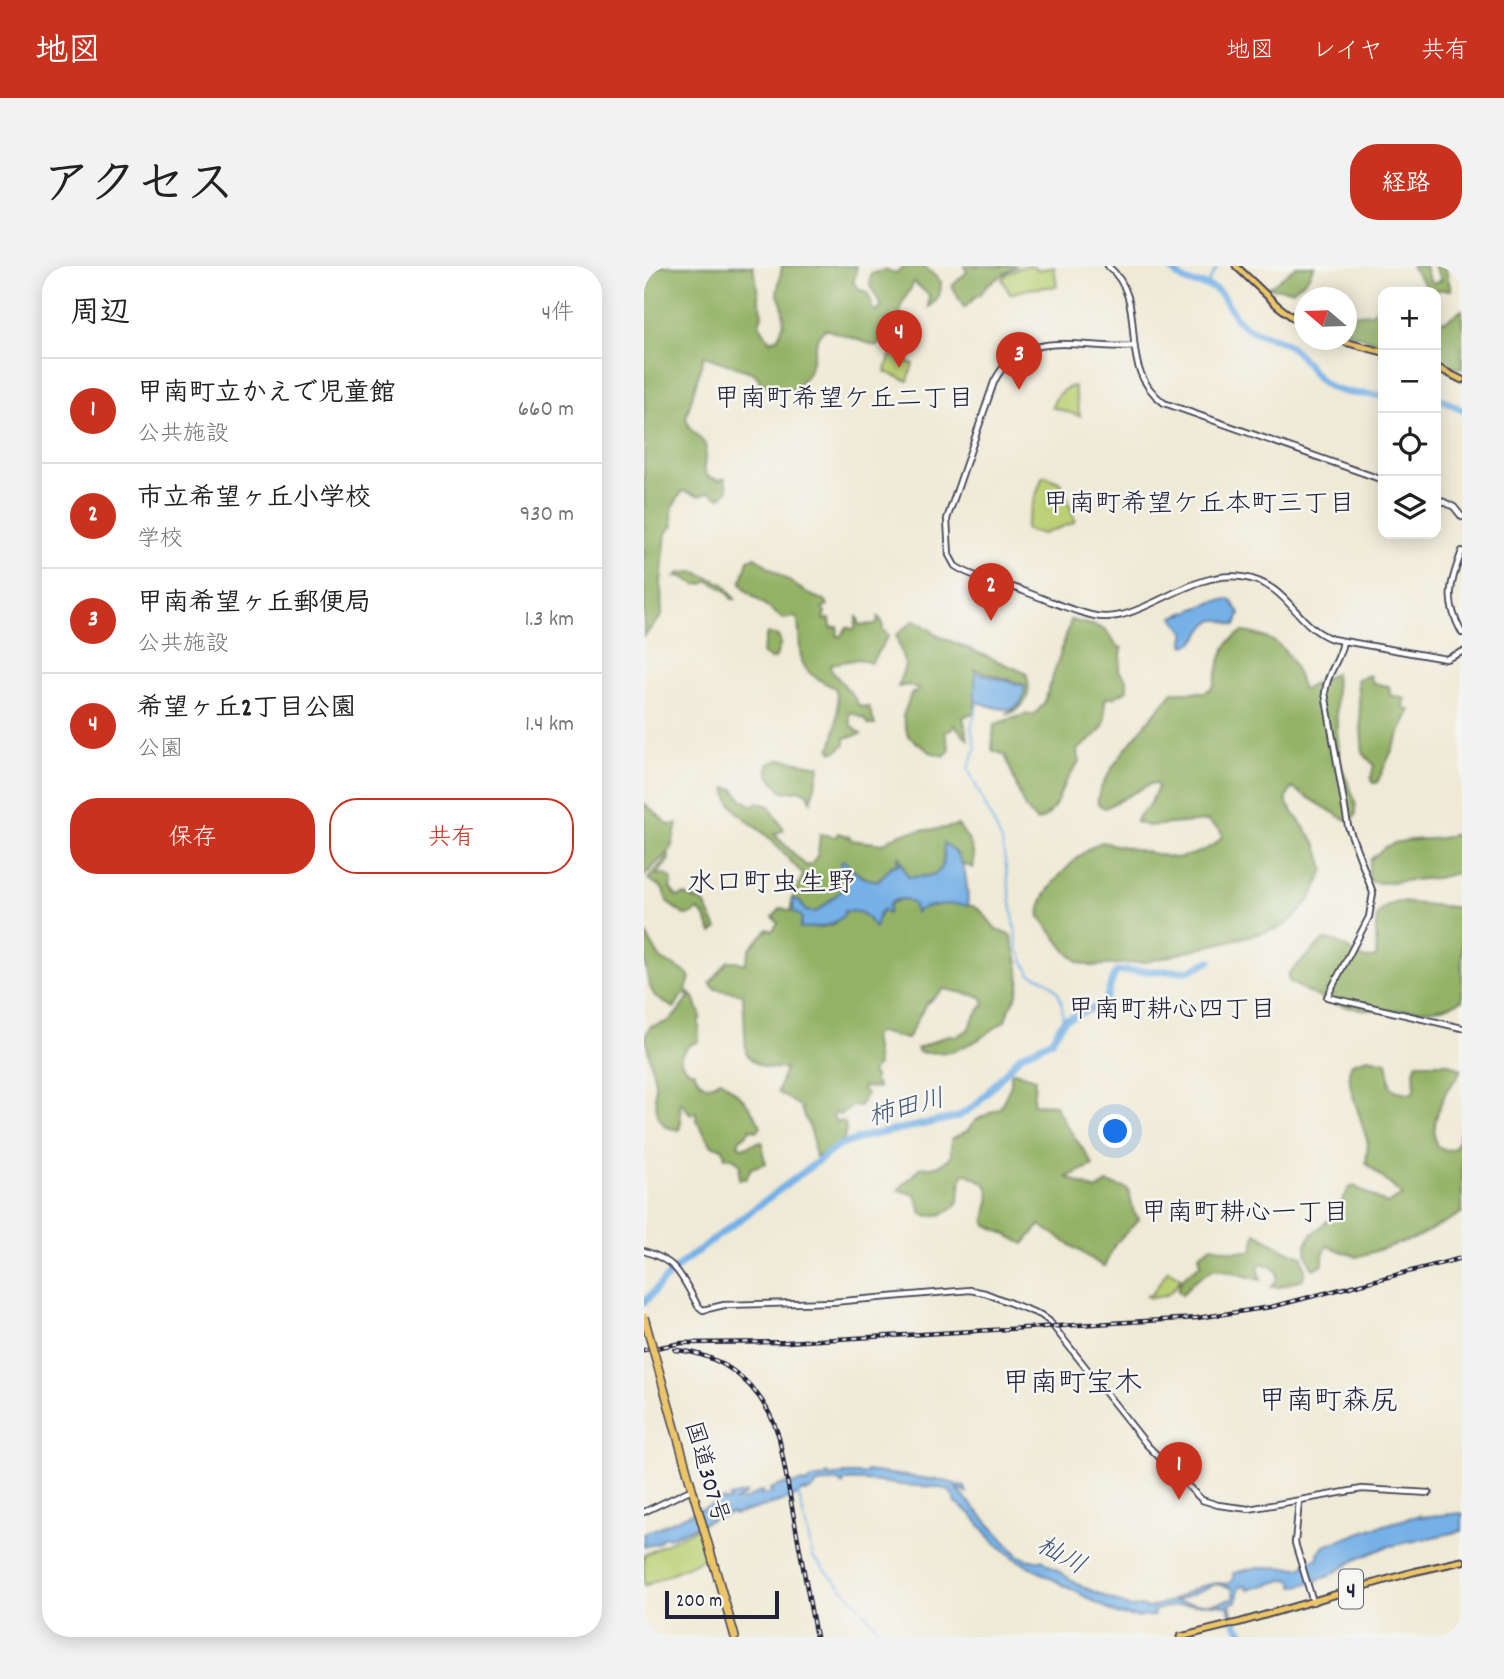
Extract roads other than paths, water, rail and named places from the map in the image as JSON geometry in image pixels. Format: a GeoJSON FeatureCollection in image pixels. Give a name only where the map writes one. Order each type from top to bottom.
{"type":"FeatureCollection","features":[{"type":"Feature","properties":{"kind":"highway","name":"国道307号"},"geometry":{"type":"LineString","coordinates":[[644,1317],[735,1637]]}},
{"type":"Feature","properties":{"kind":"main road"},"geometry":{"type":"LineString","coordinates":[[1236,266],[1294,318]]}},
{"type":"Feature","properties":{"kind":"main road"},"geometry":{"type":"LineString","coordinates":[[1357,345],[1378,351]]}},
{"type":"Feature","properties":{"kind":"main road"},"geometry":{"type":"LineString","coordinates":[[1441,370],[1462,380]]}},
{"type":"Feature","properties":{"kind":"main road","name":"4"},"geometry":{"type":"LineString","coordinates":[[1180,1637],[1462,1561]]}},
{"type":"Feature","properties":{"kind":"street"},"geometry":{"type":"LineString","coordinates":[[1108,266],[1125,285],[1130,302],[1138,370],[1143,383],[1152,394],[1164,403],[1378,478]]}},
{"type":"Feature","properties":{"kind":"street"},"geometry":{"type":"LineString","coordinates":[[1135,346],[1112,348],[1049,343],[1018,354],[1003,368],[994,382],[947,519],[948,555],[952,562],[962,570],[1101,617],[1126,614],[1168,595],[1219,577],[1243,577],[1259,581],[1275,590],[1315,630],[1328,638],[1447,659],[1462,652]]}},
{"type":"Feature","properties":{"kind":"street"},"geometry":{"type":"LineString","coordinates":[[1441,500],[1454,507],[1462,517]]}},
{"type":"Feature","properties":{"kind":"street"},"geometry":{"type":"LineString","coordinates":[[1462,551],[1450,595],[1452,611],[1462,633]]}},
{"type":"Feature","properties":{"kind":"street"},"geometry":{"type":"LineString","coordinates":[[1343,641],[1340,658],[1329,672],[1325,693],[1348,826],[1373,893],[1370,917],[1327,997],[1462,1028]]}},
{"type":"Feature","properties":{"kind":"street"},"geometry":{"type":"LineString","coordinates":[[644,1251],[663,1257],[676,1268],[698,1306],[704,1310],[724,1305],[865,1300],[970,1290],[1033,1311],[1049,1321],[1141,1438],[1199,1499],[1213,1504],[1249,1509],[1372,1488],[1429,1493]]}},
{"type":"Feature","properties":{"kind":"street"},"geometry":{"type":"LineString","coordinates":[[644,1512],[692,1489]]}},
{"type":"Feature","properties":{"kind":"street"},"geometry":{"type":"LineString","coordinates":[[1299,1501],[1295,1543],[1313,1601]]}},
{"type":"Feature","properties":{"kind":"water"},"geometry":{"type":"Polygon","coordinates":[[[1230,599],[1240,613],[1236,625],[1214,620],[1209,622],[1192,643],[1184,645],[1185,633],[1173,617],[1216,601],[1230,599]]]}},
{"type":"Feature","properties":{"kind":"water"},"geometry":{"type":"Polygon","coordinates":[[[975,672],[1025,686],[1019,704],[1014,708],[1000,709],[975,701],[975,672]]]}},
{"type":"Feature","properties":{"kind":"water"},"geometry":{"type":"Polygon","coordinates":[[[944,843],[961,862],[966,879],[968,906],[940,905],[915,913],[914,905],[906,899],[894,900],[889,905],[888,914],[883,910],[879,913],[875,928],[862,914],[844,911],[844,915],[830,924],[800,928],[802,917],[794,912],[792,899],[800,901],[805,911],[816,912],[845,888],[847,883],[840,864],[844,860],[859,875],[873,880],[879,881],[892,865],[898,864],[897,856],[908,877],[933,875],[941,868],[944,843]]]}},
{"type":"Feature","properties":{"kind":"water"},"geometry":{"type":"Polygon","coordinates":[[[867,1471],[945,1481],[965,1487],[967,1493],[955,1487],[1019,1556],[1042,1560],[1081,1586],[1131,1608],[1148,1608],[1169,1602],[1198,1587],[1216,1583],[1228,1584],[1234,1578],[1233,1573],[1259,1567],[1301,1568],[1318,1558],[1318,1553],[1324,1546],[1420,1515],[1419,1517],[1462,1513],[1462,1531],[1386,1547],[1355,1560],[1329,1576],[1299,1586],[1293,1586],[1293,1581],[1287,1579],[1248,1590],[1246,1586],[1239,1587],[1237,1601],[1230,1604],[1233,1618],[1240,1626],[1233,1621],[1228,1606],[1220,1605],[1170,1607],[1153,1611],[1154,1616],[1117,1614],[1017,1560],[994,1542],[972,1515],[956,1503],[950,1491],[932,1487],[859,1481],[844,1481],[843,1485],[838,1481],[818,1484],[810,1491],[801,1492],[792,1498],[713,1519],[668,1538],[665,1536],[658,1543],[644,1547],[644,1533],[716,1501],[724,1499],[724,1502],[730,1500],[729,1497],[746,1493],[735,1501],[762,1491],[761,1495],[772,1493],[770,1489],[786,1483],[789,1487],[794,1483],[806,1484],[811,1479],[825,1477],[827,1474],[832,1477],[865,1474],[867,1471]],[[1216,1584],[1175,1601],[1220,1602],[1234,1598],[1232,1588],[1216,1584]]]}},
{"type":"Feature","properties":{"kind":"waterway"},"geometry":{"type":"LineString","coordinates":[[1169,266],[1182,279],[1215,289],[1223,296],[1241,323],[1292,347],[1318,378],[1330,387],[1349,393],[1378,396]]}},
{"type":"Feature","properties":{"kind":"waterway"},"geometry":{"type":"LineString","coordinates":[[1206,286],[1218,266]]}},
{"type":"Feature","properties":{"kind":"waterway"},"geometry":{"type":"LineString","coordinates":[[1441,399],[1462,410]]}},
{"type":"Feature","properties":{"kind":"waterway"},"geometry":{"type":"LineString","coordinates":[[978,702],[971,728],[976,748],[968,769],[1002,841],[1018,949],[1030,974],[1046,980],[1056,990],[1062,1004],[1062,1021]]}},
{"type":"Feature","properties":{"kind":"waterway","name":"柿田川"},"geometry":{"type":"LineString","coordinates":[[644,1303],[682,1263],[838,1146],[867,1136],[958,1117],[977,1104],[1021,1055],[1051,1041],[1065,1019],[1104,1005],[1114,975],[1118,971],[1188,971],[1210,961]]}},
{"type":"Feature","properties":{"kind":"waterway"},"geometry":{"type":"LineString","coordinates":[[798,1492],[813,1557],[860,1607]]}},
{"type":"Feature","properties":{"kind":"waterway"},"geometry":{"type":"LineString","coordinates":[[863,1611],[886,1637]]}},
{"type":"Feature","properties":{"kind":"waterway"},"geometry":{"type":"LineString","coordinates":[[1233,1620],[1246,1637]]}},
{"type":"Feature","properties":{"kind":"railway"},"geometry":{"type":"LineString","coordinates":[[644,1350],[682,1343],[786,1342],[1197,1318],[1271,1307],[1462,1258]]}},
{"type":"Feature","properties":{"kind":"railway"},"geometry":{"type":"LineString","coordinates":[[675,1350],[711,1359],[741,1377],[764,1404],[772,1420],[779,1437],[816,1637]]}},
{"type":"Feature","properties":{"kind":"place","name":"希望ヶ丘2丁目公園"},"geometry":{"type":"Point","coordinates":[899,368]}},
{"type":"Feature","properties":{"kind":"place","name":"甲南希望ヶ丘郵便局"},"geometry":{"type":"Point","coordinates":[1019,390]}},
{"type":"Feature","properties":{"kind":"place","name":"市立希望ヶ丘小学校"},"geometry":{"type":"Point","coordinates":[991,621]}},
{"type":"Feature","properties":{"kind":"place","name":"甲南町立かえで児童館"},"geometry":{"type":"Point","coordinates":[1179,1500]}},
{"type":"Feature","properties":{"kind":"district","name":"甲南町希望ケ丘二丁目"},"geometry":{"type":"Point","coordinates":[844,397]}},
{"type":"Feature","properties":{"kind":"district","name":"甲南町希望ケ丘本町三丁目"},"geometry":{"type":"Point","coordinates":[1199,502]}},
{"type":"Feature","properties":{"kind":"district","name":"水口町虫生野"},"geometry":{"type":"Point","coordinates":[771,881]}},
{"type":"Feature","properties":{"kind":"district","name":"甲南町耕心四丁目"},"geometry":{"type":"Point","coordinates":[1172,1008]}},
{"type":"Feature","properties":{"kind":"district","name":"甲南町耕心一丁目"},"geometry":{"type":"Point","coordinates":[1245,1211]}},
{"type":"Feature","properties":{"kind":"district","name":"甲南町宝木"},"geometry":{"type":"Point","coordinates":[1072,1381]}},
{"type":"Feature","properties":{"kind":"district","name":"甲南町森尻"},"geometry":{"type":"Point","coordinates":[1328,1399]}},
{"type":"Feature","properties":{"kind":"water label","name":"杣川"},"geometry":{"type":"Point","coordinates":[1062,1554]}}]}
